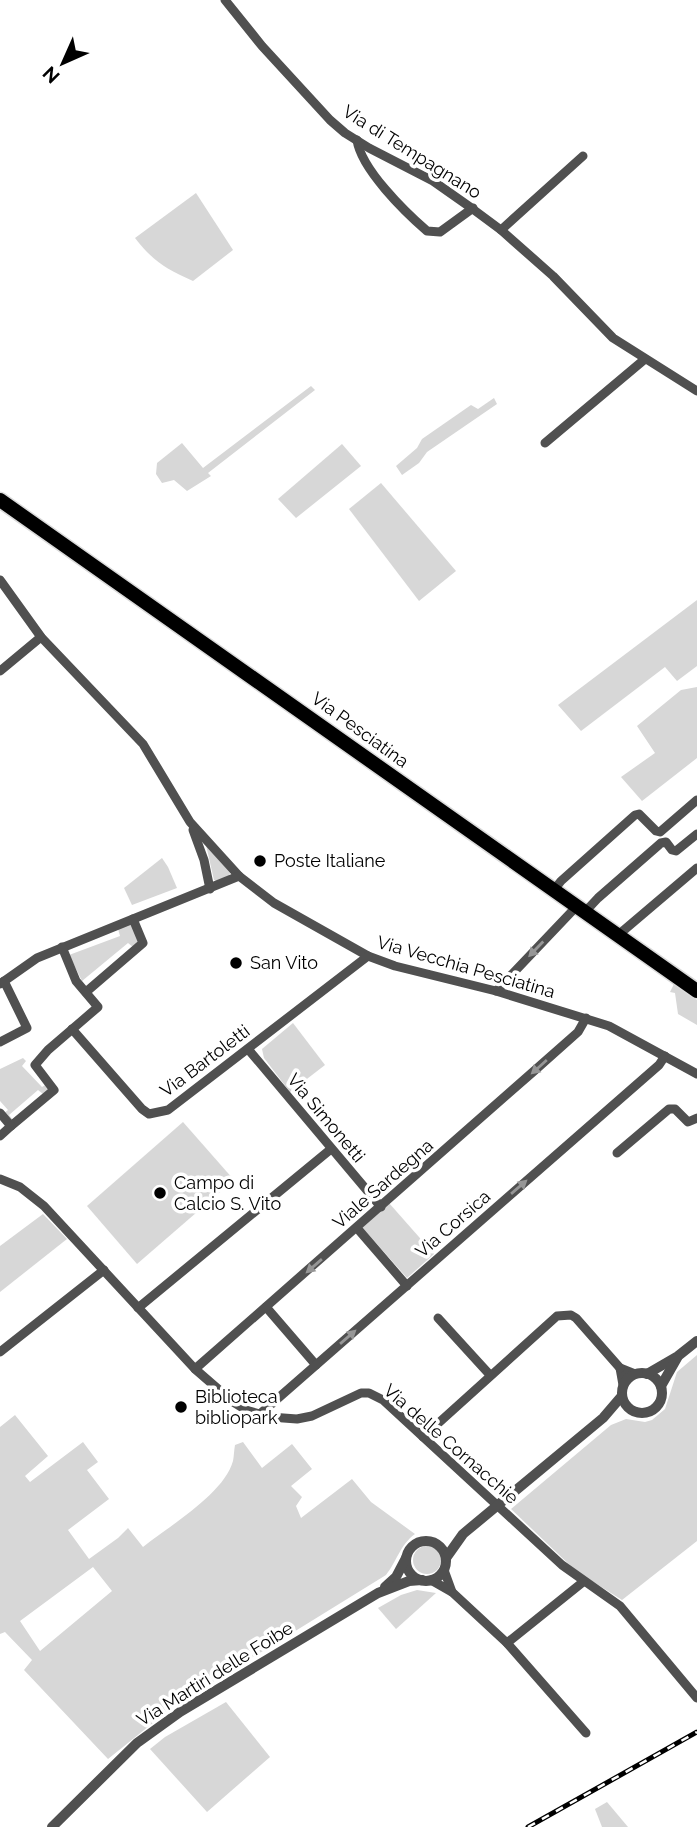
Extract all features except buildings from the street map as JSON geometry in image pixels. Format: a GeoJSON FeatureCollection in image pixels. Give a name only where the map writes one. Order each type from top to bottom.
{"type":"FeatureCollection","features":[{"type":"Feature","properties":{"kind":"main road","name":"Via Pesciatina"},"geometry":{"type":"LineString","coordinates":[[0,500],[697,991]]}},
{"type":"Feature","properties":{"kind":"street","name":"Via di Tempagnano"},"geometry":{"type":"LineString","coordinates":[[229,1],[262,46],[330,120],[357,140],[433,181],[473,208],[553,276],[613,338],[697,391]]}},
{"type":"Feature","properties":{"kind":"street"},"geometry":{"type":"LineString","coordinates":[[357,140],[358,152],[368,168],[427,231],[440,232],[473,208]]}},
{"type":"Feature","properties":{"kind":"street"},"geometry":{"type":"LineString","coordinates":[[501,230],[583,156]]}},
{"type":"Feature","properties":{"kind":"street"},"geometry":{"type":"LineString","coordinates":[[545,443],[645,359]]}},
{"type":"Feature","properties":{"kind":"street","name":"Via Vecchia Pesciatina"},"geometry":{"type":"LineString","coordinates":[[0,580],[41,637],[143,744],[190,822],[239,876],[274,903],[368,956],[609,1026],[697,1074]]}},
{"type":"Feature","properties":{"kind":"street"},"geometry":{"type":"LineString","coordinates":[[0,671],[41,637]]}},
{"type":"Feature","properties":{"kind":"street"},"geometry":{"type":"LineString","coordinates":[[553,891],[635,815],[639,814],[660,832],[697,800]]}},
{"type":"Feature","properties":{"kind":"street"},"geometry":{"type":"LineString","coordinates":[[190,822],[204,860],[210,889]]}},
{"type":"Feature","properties":{"kind":"street"},"geometry":{"type":"LineString","coordinates":[[496,991],[580,910],[598,898],[661,843],[666,842],[676,851],[697,834]]}},
{"type":"Feature","properties":{"kind":"street"},"geometry":{"type":"LineString","coordinates":[[617,936],[697,868]]}},
{"type":"Feature","properties":{"kind":"street"},"geometry":{"type":"LineString","coordinates":[[0,1041],[27,1028],[2,982],[37,958],[239,876]]}},
{"type":"Feature","properties":{"kind":"street"},"geometry":{"type":"LineString","coordinates":[[86,992],[143,943],[133,919]]}},
{"type":"Feature","properties":{"kind":"street"},"geometry":{"type":"LineString","coordinates":[[0,1136],[54,1090],[35,1065],[48,1050],[98,1007],[76,981],[62,947]]}},
{"type":"Feature","properties":{"kind":"street","name":"Via Bartoletti"},"geometry":{"type":"LineString","coordinates":[[72,1029],[142,1110],[149,1114],[167,1110],[368,956]]}},
{"type":"Feature","properties":{"kind":"street","name":"Viale Sardegna"},"geometry":{"type":"LineString","coordinates":[[195,1369],[578,1032],[586,1018]]}},
{"type":"Feature","properties":{"kind":"street","name":"Via Simonetti"},"geometry":{"type":"LineString","coordinates":[[248,1049],[381,1208]]}},
{"type":"Feature","properties":{"kind":"street","name":"Via Corsica"},"geometry":{"type":"LineString","coordinates":[[260,1414],[652,1071],[665,1056]]}},
{"type":"Feature","properties":{"kind":"street"},"geometry":{"type":"LineString","coordinates":[[617,1153],[669,1109],[675,1109],[688,1122],[697,1118]]}},
{"type":"Feature","properties":{"kind":"street"},"geometry":{"type":"LineString","coordinates":[[0,1113],[11,1126]]}},
{"type":"Feature","properties":{"kind":"street"},"geometry":{"type":"LineString","coordinates":[[138,1308],[331,1149]]}},
{"type":"Feature","properties":{"kind":"street","name":"Via delle Cornacchie"},"geometry":{"type":"LineString","coordinates":[[0,1179],[20,1187],[44,1206],[195,1369],[227,1398],[246,1410],[282,1419],[297,1419],[312,1416],[360,1393],[369,1393],[383,1400],[562,1565],[620,1606],[697,1698]]}},
{"type":"Feature","properties":{"kind":"street"},"geometry":{"type":"LineString","coordinates":[[357,1228],[407,1286]]}},
{"type":"Feature","properties":{"kind":"street"},"geometry":{"type":"LineString","coordinates":[[0,1352],[104,1270]]}},
{"type":"Feature","properties":{"kind":"street"},"geometry":{"type":"LineString","coordinates":[[266,1307],[316,1365]]}},
{"type":"Feature","properties":{"kind":"street"},"geometry":{"type":"LineString","coordinates":[[423,1437],[551,1319],[563,1315],[576,1318],[620,1368],[635,1374],[653,1376],[661,1386]]}},
{"type":"Feature","properties":{"kind":"street"},"geometry":{"type":"LineString","coordinates":[[438,1318],[490,1375]]}},
{"type":"Feature","properties":{"kind":"street"},"geometry":{"type":"LineString","coordinates":[[647,1374],[697,1341]]}},
{"type":"Feature","properties":{"kind":"street"},"geometry":{"type":"LineString","coordinates":[[603,1419],[630,1410],[642,1414],[654,1409],[661,1398],[661,1386],[678,1356]]}},
{"type":"Feature","properties":{"kind":"street"},"geometry":{"type":"LineString","coordinates":[[452,1592],[444,1570],[446,1558],[463,1534],[603,1419],[621,1397],[623,1385],[620,1368]]}},
{"type":"Feature","properties":{"kind":"street"},"geometry":{"type":"LineString","coordinates":[[623,1385],[635,1374]]}},
{"type":"Feature","properties":{"kind":"street"},"geometry":{"type":"LineString","coordinates":[[621,1397],[630,1410]]}},
{"type":"Feature","properties":{"kind":"street"},"geometry":{"type":"LineString","coordinates":[[463,1534],[435,1542],[417,1543],[407,1557],[410,1572],[452,1592],[507,1643],[586,1734]]}},
{"type":"Feature","properties":{"kind":"street"},"geometry":{"type":"LineString","coordinates":[[435,1542],[446,1558]]}},
{"type":"Feature","properties":{"kind":"street","name":"Via Martiri delle Foibe"},"geometry":{"type":"LineString","coordinates":[[378,1593],[396,1577],[407,1557]]}},
{"type":"Feature","properties":{"kind":"street"},"geometry":{"type":"LineString","coordinates":[[427,1580],[444,1570]]}},
{"type":"Feature","properties":{"kind":"street","name":"Via Martiri delle Foibe"},"geometry":{"type":"LineString","coordinates":[[52,1827],[137,1743],[180,1712],[378,1593],[409,1581],[427,1580]]}},
{"type":"Feature","properties":{"kind":"street"},"geometry":{"type":"LineString","coordinates":[[507,1643],[583,1582]]}},
{"type":"Feature","properties":{"kind":"shaded area"},"geometry":{"type":"Polygon","coordinates":[[[196,193],[233,250],[193,281],[161,264],[135,238],[196,193]]]}},
{"type":"Feature","properties":{"kind":"shaded area"},"geometry":{"type":"Polygon","coordinates":[[[311,386],[315,390],[208,473],[211,476],[187,491],[174,480],[162,483],[156,474],[157,463],[182,443],[203,468],[311,386]]]}},
{"type":"Feature","properties":{"kind":"shaded area"},"geometry":{"type":"Polygon","coordinates":[[[494,398],[497,404],[427,452],[419,463],[402,475],[396,466],[417,448],[422,439],[471,405],[478,409],[494,398]]]}},
{"type":"Feature","properties":{"kind":"shaded area"},"geometry":{"type":"Polygon","coordinates":[[[342,444],[361,466],[296,518],[278,499],[342,444]]]}},
{"type":"Feature","properties":{"kind":"shaded area"},"geometry":{"type":"Polygon","coordinates":[[[381,483],[456,571],[419,601],[349,509],[381,483]]]}},
{"type":"Feature","properties":{"kind":"shaded area"},"geometry":{"type":"Polygon","coordinates":[[[697,600],[697,666],[677,681],[665,667],[581,731],[558,705],[697,600]]]}},
{"type":"Feature","properties":{"kind":"shaded area"},"geometry":{"type":"Polygon","coordinates":[[[697,687],[697,758],[642,801],[621,777],[655,753],[637,726],[681,690],[697,687]]]}},
{"type":"Feature","properties":{"kind":"shaded area"},"geometry":{"type":"Polygon","coordinates":[[[206,845],[230,873],[229,876],[214,880],[206,845]]]}},
{"type":"Feature","properties":{"kind":"shaded area"},"geometry":{"type":"Polygon","coordinates":[[[162,858],[177,888],[132,905],[124,888],[162,858]]]}},
{"type":"Feature","properties":{"kind":"shaded area"},"geometry":{"type":"Polygon","coordinates":[[[131,924],[140,942],[133,947],[128,943],[82,981],[69,955],[120,936],[118,929],[131,924]]]}},
{"type":"Feature","properties":{"kind":"shaded area"},"geometry":{"type":"Polygon","coordinates":[[[674,984],[697,1000],[697,1025],[678,1014],[675,993],[670,992],[674,984]]]}},
{"type":"Feature","properties":{"kind":"shaded area"},"geometry":{"type":"Polygon","coordinates":[[[293,1023],[325,1065],[290,1092],[264,1058],[262,1049],[293,1023]]]}},
{"type":"Feature","properties":{"kind":"shaded area"},"geometry":{"type":"Polygon","coordinates":[[[23,1058],[26,1061],[22,1066],[42,1087],[47,1084],[50,1088],[43,1094],[38,1090],[9,1115],[13,1120],[11,1122],[3,1114],[8,1110],[0,1101],[0,1069],[23,1058]]]}},
{"type":"Feature","properties":{"kind":"shaded area","name":"Campo di Calcio S. Vito"},"geometry":{"type":"Polygon","coordinates":[[[183,1122],[234,1180],[137,1264],[87,1206],[183,1122]]]}},
{"type":"Feature","properties":{"kind":"shaded area"},"geometry":{"type":"Polygon","coordinates":[[[389,1203],[434,1254],[407,1278],[362,1227],[389,1203]]]}},
{"type":"Feature","properties":{"kind":"shaded area"},"geometry":{"type":"Polygon","coordinates":[[[43,1214],[67,1239],[0,1292],[0,1246],[43,1214]]]}},
{"type":"Feature","properties":{"kind":"shaded area"},"geometry":{"type":"Polygon","coordinates":[[[697,1355],[697,1541],[622,1600],[576,1571],[511,1509],[611,1425],[626,1419],[645,1422],[652,1420],[665,1409],[677,1372],[697,1355]]]}},
{"type":"Feature","properties":{"kind":"shaded area"},"geometry":{"type":"Polygon","coordinates":[[[15,1415],[48,1456],[25,1476],[30,1482],[83,1442],[98,1462],[87,1470],[109,1499],[68,1530],[89,1559],[128,1528],[143,1547],[181,1519],[219,1485],[233,1461],[235,1445],[243,1442],[262,1468],[292,1444],[312,1469],[291,1486],[302,1497],[296,1506],[301,1518],[352,1479],[371,1502],[415,1534],[406,1543],[386,1575],[174,1706],[108,1759],[24,1670],[32,1660],[5,1632],[0,1634],[0,1427],[15,1415]],[[93,1567],[20,1621],[40,1651],[112,1591],[93,1567]]]}},
{"type":"Feature","properties":{"kind":"shaded area"},"geometry":{"type":"Polygon","coordinates":[[[427,1546],[437,1550],[441,1560],[437,1570],[427,1574],[417,1570],[413,1560],[417,1550],[427,1546]]]}},
{"type":"Feature","properties":{"kind":"shaded area"},"geometry":{"type":"Polygon","coordinates":[[[417,1590],[436,1593],[396,1629],[378,1608],[401,1595],[417,1590]]]}},
{"type":"Feature","properties":{"kind":"shaded area"},"geometry":{"type":"Polygon","coordinates":[[[226,1702],[270,1757],[207,1812],[150,1749],[165,1737],[226,1702]]]}},
{"type":"Feature","properties":{"kind":"shaded area"},"geometry":{"type":"Polygon","coordinates":[[[607,1802],[628,1827],[602,1827],[595,1809],[607,1802]]]}},
{"type":"Feature","properties":{"kind":"railway"},"geometry":{"type":"LineString","coordinates":[[528,1827],[697,1732]]}},
{"type":"Feature","properties":{"kind":"place","name":"Poste Italiane"},"geometry":{"type":"Point","coordinates":[260,861]}},
{"type":"Feature","properties":{"kind":"place","name":"San Vito"},"geometry":{"type":"Point","coordinates":[236,963]}},
{"type":"Feature","properties":{"kind":"place","name":"Campo di Calcio S. Vito"},"geometry":{"type":"Point","coordinates":[160,1193]}},
{"type":"Feature","properties":{"kind":"place","name":"Biblioteca bibliopark"},"geometry":{"type":"Point","coordinates":[181,1407]}}]}
